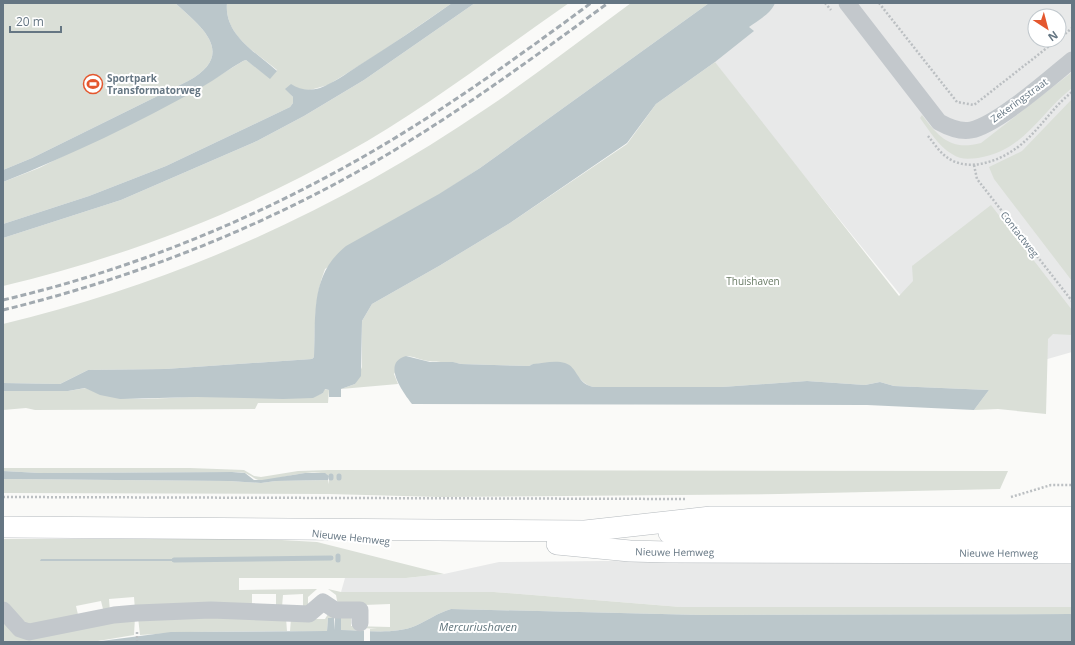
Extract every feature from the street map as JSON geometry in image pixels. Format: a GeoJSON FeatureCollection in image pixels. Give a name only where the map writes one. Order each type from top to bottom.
{"type":"FeatureCollection","features":[{"type":"Feature","properties":{"kind":"main road","name":"Nieuwe Hemweg"},"geometry":{"type":"LineString","coordinates":[[3,527],[585,531],[711,517],[1072,517]]}},
{"type":"Feature","properties":{"kind":"main road","name":"Nieuwe Hemweg"},"geometry":{"type":"LineString","coordinates":[[278,528],[326,536],[379,541],[542,543],[630,551],[1072,553]]}},
{"type":"Feature","properties":{"kind":"main road"},"geometry":{"type":"LineString","coordinates":[[585,531],[767,535],[1072,535]]}},
{"type":"Feature","properties":{"kind":"street","name":"Zekeringstraat"},"geometry":{"type":"LineString","coordinates":[[847,3],[939,122],[954,129],[971,130],[988,123],[1013,106],[1072,60]]}},
{"type":"Feature","properties":{"kind":"street"},"geometry":{"type":"LineString","coordinates":[[3,610],[20,629],[32,632],[114,615],[137,613],[210,610],[309,614],[323,602],[335,610],[360,610],[360,623]]}},
{"type":"Feature","properties":{"kind":"path"},"geometry":{"type":"LineString","coordinates":[[879,3],[956,102],[974,105],[1047,48]]}},
{"type":"Feature","properties":{"kind":"path"},"geometry":{"type":"LineString","coordinates":[[945,156],[961,163],[974,165],[988,162],[1006,155],[1020,146],[1058,104],[1072,92]]}},
{"type":"Feature","properties":{"kind":"path","name":"Contactweg"},"geometry":{"type":"LineString","coordinates":[[974,165],[977,179],[1072,301]]}},
{"type":"Feature","properties":{"kind":"path"},"geometry":{"type":"LineString","coordinates":[[1051,485],[1072,485]]}},
{"type":"Feature","properties":{"kind":"path"},"geometry":{"type":"LineString","coordinates":[[3,497],[688,499]]}},
{"type":"Feature","properties":{"kind":"path"},"geometry":{"type":"LineString","coordinates":[[136,642],[137,631]]}},
{"type":"Feature","properties":{"kind":"shaded area"},"geometry":{"type":"Polygon","coordinates":[[[717,3],[1072,3],[1072,352],[970,381],[772,136],[686,25],[717,3]]]}},
{"type":"Feature","properties":{"kind":"shaded area"},"geometry":{"type":"Polygon","coordinates":[[[604,561],[1072,564],[1072,607],[681,607],[494,592],[341,592],[345,578],[406,578],[444,574],[499,562],[604,561]]]}},
{"type":"Feature","properties":{"kind":"green space","name":"Sportpark Transformatorweg"},"geometry":{"type":"Polygon","coordinates":[[[3,3],[175,3],[204,31],[210,41],[213,51],[210,61],[203,71],[188,81],[32,158],[3,170],[3,3]]]}},
{"type":"Feature","properties":{"kind":"green space"},"geometry":{"type":"Polygon","coordinates":[[[227,3],[452,3],[381,52],[328,85],[310,90],[286,89],[293,97],[293,103],[290,107],[166,166],[89,196],[3,224],[3,182],[39,168],[201,87],[243,61],[246,60],[270,78],[277,70],[243,42],[236,34],[230,24],[227,14],[227,3]]]}},
{"type":"Feature","properties":{"kind":"green space"},"geometry":{"type":"Polygon","coordinates":[[[475,3],[569,3],[403,119],[346,153],[305,175],[222,214],[179,232],[92,262],[3,286],[3,238],[121,200],[257,141],[304,116],[364,80],[475,3]]]}},
{"type":"Feature","properties":{"kind":"green space"},"geometry":{"type":"Polygon","coordinates":[[[631,3],[709,3],[480,168],[325,269],[321,280],[317,301],[314,357],[312,359],[165,369],[88,370],[60,384],[3,383],[3,324],[68,307],[131,287],[193,264],[314,210],[373,179],[430,145],[487,108],[631,3]]]}},
{"type":"Feature","properties":{"kind":"green space","name":"Thuishaven"},"geometry":{"type":"Polygon","coordinates":[[[715,62],[899,296],[913,281],[912,266],[991,205],[1072,310],[1072,335],[1053,334],[1048,339],[1046,414],[998,409],[974,410],[989,390],[894,386],[880,382],[865,385],[807,381],[722,387],[593,387],[586,384],[568,371],[547,364],[534,364],[529,366],[461,364],[428,361],[406,356],[394,374],[398,384],[341,389],[355,384],[362,367],[362,321],[372,304],[510,223],[627,144],[656,104],[715,62]]]}},
{"type":"Feature","properties":{"kind":"green space"},"geometry":{"type":"Polygon","coordinates":[[[1072,72],[1072,88],[1060,98],[1019,140],[994,154],[971,159],[955,156],[947,151],[938,142],[920,118],[922,115],[940,136],[953,143],[970,145],[981,143],[1072,72]]]}},
{"type":"Feature","properties":{"kind":"green space"},"geometry":{"type":"Polygon","coordinates":[[[1072,99],[1072,281],[994,179],[989,167],[1022,151],[1072,99]]]}},
{"type":"Feature","properties":{"kind":"green space"},"geometry":{"type":"Polygon","coordinates":[[[86,388],[112,397],[140,399],[197,397],[310,398],[323,393],[324,389],[329,390],[328,403],[258,403],[255,409],[35,410],[26,408],[3,410],[3,391],[68,391],[86,388]]]}},
{"type":"Feature","properties":{"kind":"green space"},"geometry":{"type":"Polygon","coordinates":[[[3,468],[190,468],[244,470],[254,476],[261,477],[298,471],[328,470],[1008,471],[1000,489],[779,494],[440,497],[329,494],[3,493],[3,479],[229,481],[261,483],[276,481],[328,480],[329,484],[329,476],[324,474],[309,473],[258,480],[245,473],[238,472],[40,473],[3,471],[3,468]]]}},
{"type":"Feature","properties":{"kind":"green space"},"geometry":{"type":"Polygon","coordinates":[[[3,539],[264,539],[317,542],[444,574],[406,578],[239,578],[239,590],[317,589],[308,597],[308,607],[303,607],[303,594],[283,595],[282,607],[276,606],[276,594],[252,594],[252,606],[135,610],[134,597],[109,599],[110,612],[104,613],[101,601],[76,606],[79,619],[33,628],[3,605],[3,539]]]}},
{"type":"Feature","properties":{"kind":"green space"},"geometry":{"type":"Polygon","coordinates":[[[328,589],[341,592],[494,592],[681,607],[1072,607],[1072,614],[702,615],[451,609],[406,629],[388,631],[341,630],[335,618],[328,618],[327,631],[290,631],[291,619],[325,619],[328,614],[351,614],[351,626],[390,627],[390,604],[338,606],[336,595],[328,589]]]}},
{"type":"Feature","properties":{"kind":"green space"},"geometry":{"type":"Polygon","coordinates":[[[3,614],[17,630],[135,617],[134,635],[92,642],[3,642],[3,614]]]}},
{"type":"Feature","properties":{"kind":"green space"},"geometry":{"type":"Polygon","coordinates":[[[138,617],[286,618],[287,631],[188,632],[140,635],[138,617]]]}},
{"type":"Feature","properties":{"kind":"water"},"geometry":{"type":"Polygon","coordinates":[[[175,3],[227,3],[227,14],[236,34],[251,50],[277,71],[270,79],[246,60],[243,61],[202,87],[129,126],[79,150],[3,182],[3,170],[32,158],[188,81],[203,71],[210,61],[213,51],[210,41],[204,31],[175,3]]]}},
{"type":"Feature","properties":{"kind":"water"},"geometry":{"type":"Polygon","coordinates":[[[452,3],[475,3],[364,80],[304,116],[257,141],[121,200],[3,238],[3,224],[89,196],[166,166],[290,107],[293,103],[293,97],[285,89],[291,84],[298,88],[308,90],[320,88],[330,84],[394,43],[452,3]]]}},
{"type":"Feature","properties":{"kind":"water"},"geometry":{"type":"Polygon","coordinates":[[[709,3],[775,3],[767,14],[749,27],[754,31],[715,62],[656,104],[627,143],[510,223],[372,304],[362,321],[361,376],[355,384],[341,389],[341,397],[329,397],[329,390],[325,389],[323,393],[313,398],[283,399],[197,397],[120,399],[100,395],[85,388],[68,391],[3,391],[3,383],[60,384],[88,370],[165,369],[312,359],[314,357],[317,296],[326,270],[334,257],[346,246],[439,194],[480,168],[709,3]]]}},
{"type":"Feature","properties":{"kind":"water"},"geometry":{"type":"Polygon","coordinates":[[[406,356],[430,362],[453,362],[461,364],[529,366],[545,362],[561,362],[569,365],[583,382],[593,387],[722,387],[807,381],[865,385],[880,382],[894,386],[989,390],[974,410],[867,405],[412,404],[396,378],[395,371],[395,365],[399,360],[406,356]]]}},
{"type":"Feature","properties":{"kind":"water"},"geometry":{"type":"Polygon","coordinates":[[[3,471],[40,473],[232,472],[245,473],[254,480],[305,473],[325,473],[329,476],[328,480],[276,481],[261,483],[229,481],[3,479],[3,471]]]}},
{"type":"Feature","properties":{"kind":"water"},"geometry":{"type":"Polygon","coordinates":[[[41,559],[179,559],[179,561],[40,561],[41,559]]]}},
{"type":"Feature","properties":{"kind":"water","name":"Mercuriushaven"},"geometry":{"type":"Polygon","coordinates":[[[451,609],[702,615],[1072,614],[1072,642],[93,642],[171,632],[327,631],[328,618],[334,618],[334,630],[335,618],[341,618],[341,630],[388,631],[406,629],[415,626],[451,609]]]}},
{"type":"Feature","properties":{"kind":"pier"},"geometry":{"type":"Polygon","coordinates":[[[364,628],[377,629],[370,629],[370,642],[364,642],[364,628]]]}},
{"type":"Feature","properties":{"kind":"waterway"},"geometry":{"type":"LineString","coordinates":[[174,560],[331,558]]}},
{"type":"Feature","properties":{"kind":"railway"},"geometry":{"type":"LineString","coordinates":[[3,300],[59,286],[169,249],[276,203],[327,177],[427,118],[510,62],[591,3]]}},
{"type":"Feature","properties":{"kind":"railway"},"geometry":{"type":"LineString","coordinates":[[3,310],[100,283],[196,248],[242,229],[334,185],[408,142],[466,104],[608,3]]}},
{"type":"Feature","properties":{"kind":"place","name":"Sportpark Transformatorweg"},"geometry":{"type":"Point","coordinates":[93,84]}}]}
